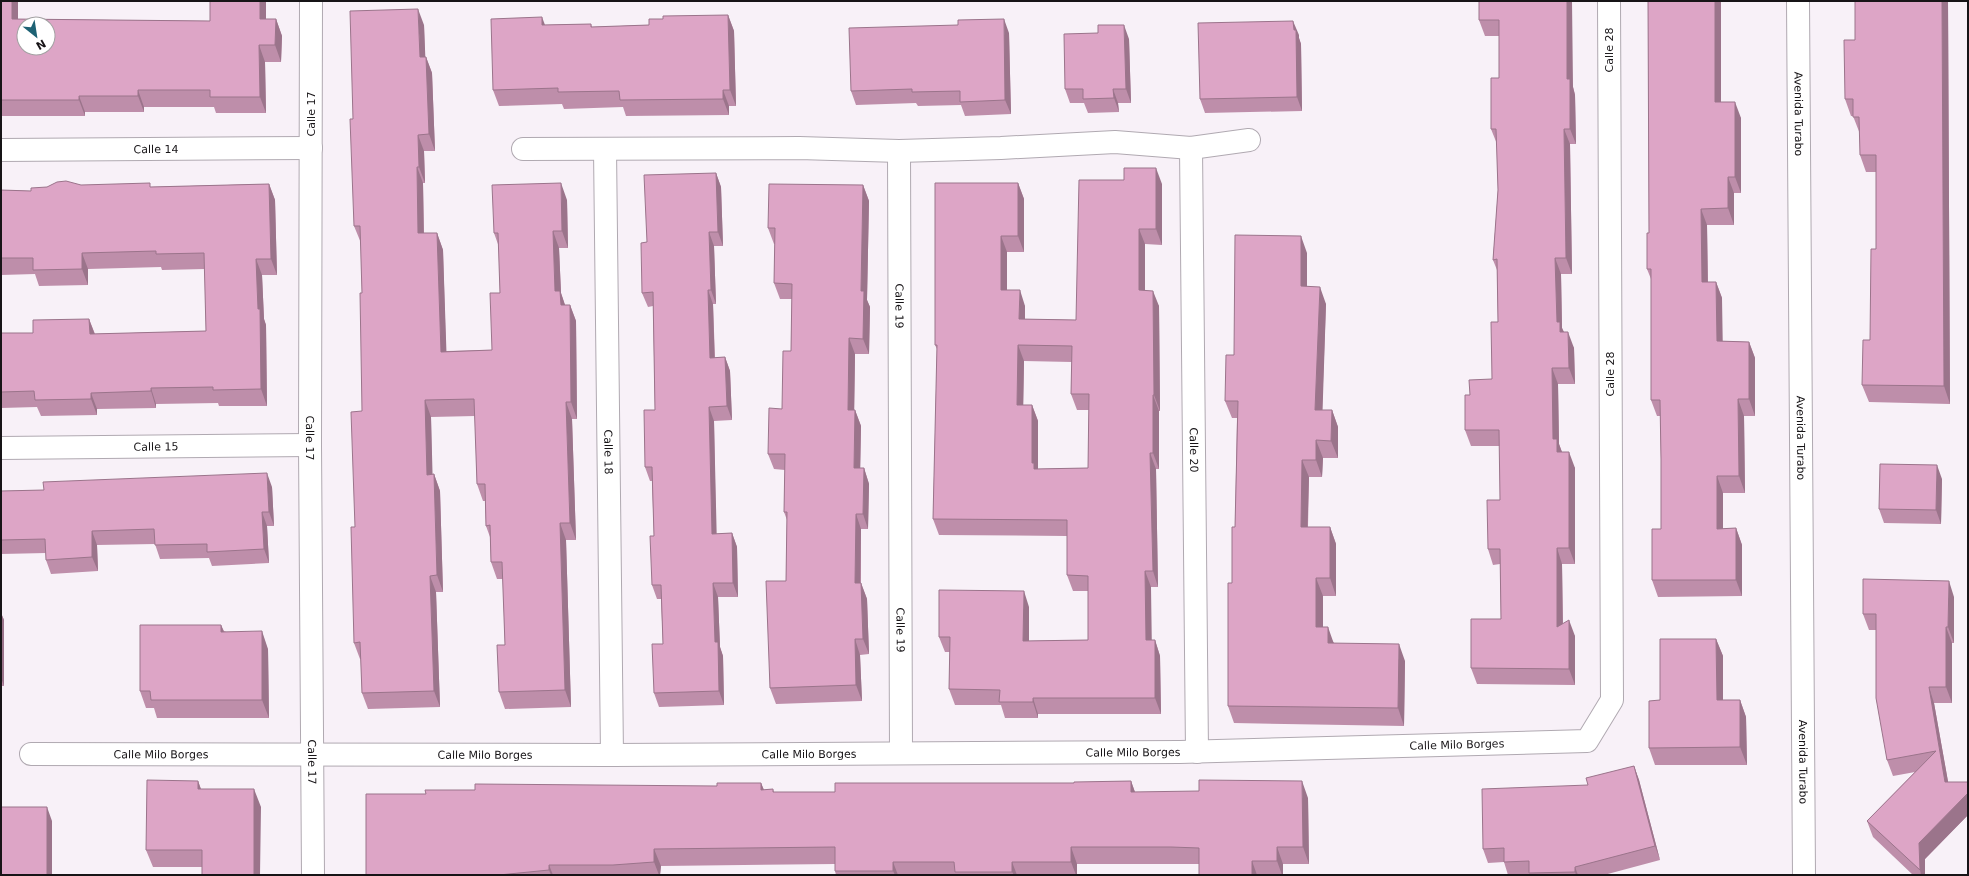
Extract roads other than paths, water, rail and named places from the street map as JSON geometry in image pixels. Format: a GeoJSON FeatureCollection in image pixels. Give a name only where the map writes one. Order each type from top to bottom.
{"type":"FeatureCollection","features":[{"type":"Feature","properties":{"kind":"street","name":"Calle 17"},"geometry":{"type":"LineString","coordinates":[[311,1],[310,445],[313,875]]}},
{"type":"Feature","properties":{"kind":"street","name":"Calle 28"},"geometry":{"type":"LineString","coordinates":[[1587,740],[1612,700],[1609,1]]}},
{"type":"Feature","properties":{"kind":"street","name":"Avenida Turabo"},"geometry":{"type":"LineString","coordinates":[[1798,1],[1804,875]]}},
{"type":"Feature","properties":{"kind":"street"},"geometry":{"type":"LineString","coordinates":[[523,149],[799,148],[899,151],[1001,148],[1115,142],[1192,148],[1249,140]]}},
{"type":"Feature","properties":{"kind":"street","name":"Calle 14"},"geometry":{"type":"LineString","coordinates":[[1,150],[311,148]]}},
{"type":"Feature","properties":{"kind":"street","name":"Calle 20"},"geometry":{"type":"LineString","coordinates":[[1192,148],[1197,752]]}},
{"type":"Feature","properties":{"kind":"street","name":"Calle 18"},"geometry":{"type":"LineString","coordinates":[[605,149],[612,755]]}},
{"type":"Feature","properties":{"kind":"street","name":"Calle 19"},"geometry":{"type":"LineString","coordinates":[[899,151],[902,753]]}},
{"type":"Feature","properties":{"kind":"street","name":"Calle 15"},"geometry":{"type":"LineString","coordinates":[[1,448],[310,445]]}},
{"type":"Feature","properties":{"kind":"street","name":"Calle Milo Borges"},"geometry":{"type":"LineString","coordinates":[[31,754],[612,755],[1197,752],[1587,740]]}}]}
